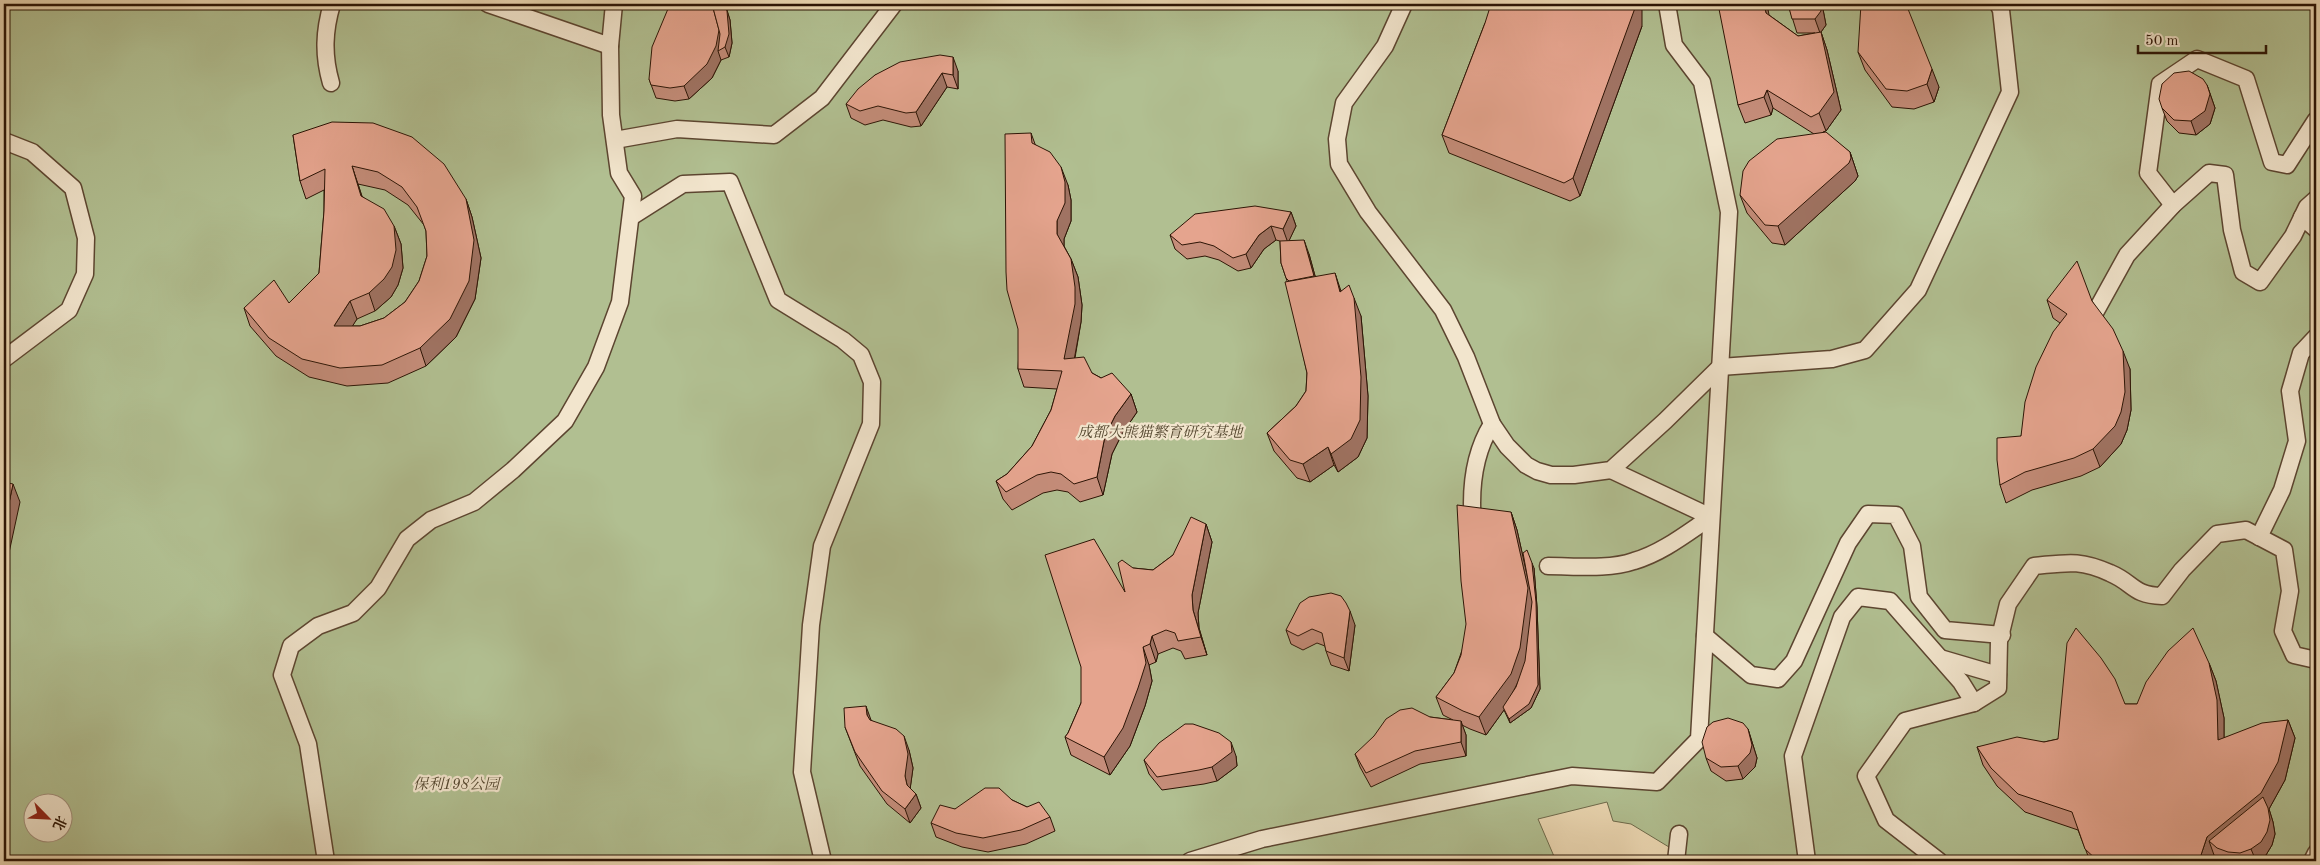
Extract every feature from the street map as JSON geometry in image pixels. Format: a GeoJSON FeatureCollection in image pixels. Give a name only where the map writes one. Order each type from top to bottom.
{"type":"FeatureCollection","features":[{"type":"Feature","properties":{"kind":"street"},"geometry":{"type":"LineString","coordinates":[[331,84],[325,61],[326,26],[332,4]]}},
{"type":"Feature","properties":{"kind":"street"},"geometry":{"type":"LineString","coordinates":[[488,4],[610,46]]}},
{"type":"Feature","properties":{"kind":"street"},"geometry":{"type":"LineString","coordinates":[[326,861],[308,744],[282,675],[291,646],[318,626],[353,613],[378,588],[407,539],[431,520],[474,502],[514,470],[565,421],[596,368],[620,302],[633,196],[619,173],[611,114],[610,46],[614,4]]}},
{"type":"Feature","properties":{"kind":"street"},"geometry":{"type":"LineString","coordinates":[[615,140],[677,129],[774,135],[822,98],[894,4]]}},
{"type":"Feature","properties":{"kind":"street"},"geometry":{"type":"LineString","coordinates":[[1404,4],[1385,46],[1344,103],[1338,139],[1339,164],[1368,212],[1443,310],[1466,357],[1492,424],[1516,457],[1537,471],[1551,475],[1574,475],[1611,470],[1711,517]]}},
{"type":"Feature","properties":{"kind":"street"},"geometry":{"type":"LineString","coordinates":[[1190,861],[1262,839],[1572,776],[1657,782],[1699,739],[1729,212],[1702,82],[1674,45],[1667,4]]}},
{"type":"Feature","properties":{"kind":"street"},"geometry":{"type":"LineString","coordinates":[[1611,470],[1665,421],[1720,366],[1832,359],[1865,350],[1918,290],[2010,92],[2001,10],[1998,4]]}},
{"type":"Feature","properties":{"kind":"street"},"geometry":{"type":"LineString","coordinates":[[2172,205],[2148,173],[2160,84],[2197,59],[2246,79],[2272,162],[2287,166],[2316,120]]}},
{"type":"Feature","properties":{"kind":"street"},"geometry":{"type":"LineString","coordinates":[[4,141],[32,152],[73,188],[86,238],[85,274],[69,310],[4,359]]}},
{"type":"Feature","properties":{"kind":"street"},"geometry":{"type":"LineString","coordinates":[[2096,312],[2127,255],[2172,205],[2209,173],[2225,174],[2232,230],[2243,272],[2260,282],[2292,236],[2307,207],[2316,199]]}},
{"type":"Feature","properties":{"kind":"street"},"geometry":{"type":"LineString","coordinates":[[631,217],[683,184],[730,182],[778,300],[843,340],[861,355],[872,382],[871,424],[822,546],[811,625],[802,772],[823,861]]}},
{"type":"Feature","properties":{"kind":"street"},"geometry":{"type":"LineString","coordinates":[[2302,217],[2316,229]]}},
{"type":"Feature","properties":{"kind":"street"},"geometry":{"type":"LineString","coordinates":[[2259,537],[2282,490],[2297,441],[2290,391],[2301,353],[2316,337]]}},
{"type":"Feature","properties":{"kind":"street"},"geometry":{"type":"LineString","coordinates":[[1473,524],[1471,503],[1477,459],[1492,424]]}},
{"type":"Feature","properties":{"kind":"street"},"geometry":{"type":"LineString","coordinates":[[1705,636],[1751,674],[1778,679],[1794,661],[1848,543],[1868,514],[1896,515],[1912,546],[1919,597],[1945,630],[2002,635]]}},
{"type":"Feature","properties":{"kind":"street"},"geometry":{"type":"LineString","coordinates":[[1548,566],[1612,565],[1632,562],[1670,544],[1711,517]]}},
{"type":"Feature","properties":{"kind":"street"},"geometry":{"type":"LineString","coordinates":[[1939,861],[1886,820],[1866,776],[1905,721],[1974,703],[1998,688],[1999,641],[2008,604],[2034,566],[2078,561],[2112,573],[2144,596],[2162,596],[2182,570],[2217,534],[2246,530],[2284,550],[2290,591],[2283,631],[2294,655],[2316,660]]}},
{"type":"Feature","properties":{"kind":"street"},"geometry":{"type":"LineString","coordinates":[[1807,861],[1793,756],[1842,617],[1858,597],[1890,601],[1960,682],[1974,703]]}},
{"type":"Feature","properties":{"kind":"street"},"geometry":{"type":"LineString","coordinates":[[1940,658],[1998,674]]}},
{"type":"Feature","properties":{"kind":"street"},"geometry":{"type":"LineString","coordinates":[[1676,861],[1679,834]]}},
{"type":"Feature","properties":{"kind":"street"},"geometry":{"type":"LineString","coordinates":[[2312,861],[2316,854]]}},
{"type":"Feature","properties":{"kind":"green space","name":"成都大熊猫繁育研究基地"},"geometry":{"type":"Polygon","coordinates":[[[4,4],[2316,4],[2316,861],[1692,861],[1631,824],[1613,821],[1607,802],[1538,819],[1556,861],[4,861],[4,4]]]}},
{"type":"Feature","properties":{"kind":"building"},"geometry":{"type":"Polygon","coordinates":[[[670,4],[712,4],[719,30],[716,46],[707,64],[684,86],[670,88],[651,85],[649,79],[652,47],[670,4]]]}},
{"type":"Feature","properties":{"kind":"building"},"geometry":{"type":"Polygon","coordinates":[[[712,4],[724,4],[727,11],[729,34],[725,47],[718,51],[720,34],[712,4]]]}},
{"type":"Feature","properties":{"kind":"building"},"geometry":{"type":"Polygon","coordinates":[[[1491,4],[1635,4],[1573,178],[1564,183],[1442,135],[1491,4]]]}},
{"type":"Feature","properties":{"kind":"building"},"geometry":{"type":"Polygon","coordinates":[[[1718,4],[1764,4],[1766,13],[1798,36],[1821,32],[1834,92],[1819,113],[1811,117],[1767,90],[1764,97],[1738,105],[1718,4]]]}},
{"type":"Feature","properties":{"kind":"building"},"geometry":{"type":"Polygon","coordinates":[[[1788,4],[1820,4],[1821,11],[1815,19],[1792,19],[1788,4]]]}},
{"type":"Feature","properties":{"kind":"building"},"geometry":{"type":"Polygon","coordinates":[[[1861,4],[1906,4],[1932,69],[1927,84],[1907,91],[1886,89],[1858,52],[1861,4]]]}},
{"type":"Feature","properties":{"kind":"building"},"geometry":{"type":"Polygon","coordinates":[[[940,55],[953,57],[953,75],[942,73],[916,112],[906,113],[878,106],[860,111],[846,104],[858,89],[875,75],[900,62],[940,55]]]}},
{"type":"Feature","properties":{"kind":"building"},"geometry":{"type":"Polygon","coordinates":[[[2189,71],[2203,79],[2207,85],[2210,94],[2205,111],[2191,121],[2174,120],[2162,108],[2159,99],[2162,84],[2174,73],[2189,71]]]}},
{"type":"Feature","properties":{"kind":"building"},"geometry":{"type":"Polygon","coordinates":[[[332,122],[373,123],[412,137],[444,164],[466,199],[474,240],[469,281],[450,319],[420,348],[382,365],[340,368],[302,359],[269,338],[244,308],[274,280],[289,303],[319,273],[325,169],[300,181],[293,135],[332,122]],[[352,166],[361,196],[384,209],[394,226],[396,250],[392,267],[384,279],[369,293],[350,301],[334,326],[360,326],[384,318],[405,302],[419,281],[427,256],[426,231],[417,207],[402,187],[378,172],[352,166]]]}},
{"type":"Feature","properties":{"kind":"building"},"geometry":{"type":"Polygon","coordinates":[[[1826,132],[1850,152],[1851,158],[1849,163],[1778,226],[1765,225],[1740,195],[1743,171],[1749,161],[1777,139],[1826,132]]]}},
{"type":"Feature","properties":{"kind":"building"},"geometry":{"type":"Polygon","coordinates":[[[1031,133],[1032,143],[1050,152],[1061,167],[1065,182],[1065,203],[1057,221],[1057,234],[1071,259],[1075,287],[1075,304],[1064,359],[1084,357],[1092,373],[1101,378],[1112,373],[1131,394],[1115,416],[1105,436],[1097,477],[1074,484],[1061,474],[1051,472],[1037,475],[1006,492],[996,481],[1007,474],[1032,446],[1051,410],[1062,371],[1018,369],[1018,329],[1007,290],[1005,134],[1031,133]]]}},
{"type":"Feature","properties":{"kind":"building"},"geometry":{"type":"Polygon","coordinates":[[[1255,206],[1291,212],[1283,229],[1271,226],[1259,235],[1246,254],[1233,258],[1214,246],[1200,242],[1182,245],[1170,235],[1195,214],[1255,206]]]}},
{"type":"Feature","properties":{"kind":"building"},"geometry":{"type":"Polygon","coordinates":[[[1304,240],[1314,276],[1289,281],[1286,278],[1281,263],[1280,241],[1304,240]]]}},
{"type":"Feature","properties":{"kind":"building"},"geometry":{"type":"Polygon","coordinates":[[[2077,261],[2092,301],[2113,329],[2123,351],[2125,392],[2121,412],[2115,426],[2093,449],[2074,458],[2025,472],[2000,485],[1997,438],[2021,436],[2025,402],[2036,367],[2053,332],[2067,314],[2047,300],[2077,261]]]}},
{"type":"Feature","properties":{"kind":"building"},"geometry":{"type":"Polygon","coordinates":[[[1335,273],[1340,292],[1349,285],[1354,298],[1361,377],[1360,420],[1351,439],[1331,454],[1328,447],[1303,464],[1290,460],[1267,433],[1296,406],[1306,391],[1307,373],[1285,282],[1335,273]]]}},
{"type":"Feature","properties":{"kind":"building"},"geometry":{"type":"Polygon","coordinates":[[[4,482],[13,484],[4,527],[4,482]]]}},
{"type":"Feature","properties":{"kind":"building"},"geometry":{"type":"Polygon","coordinates":[[[1457,505],[1511,512],[1528,588],[1520,648],[1511,674],[1479,717],[1436,697],[1454,673],[1461,655],[1466,624],[1461,581],[1457,505]]]}},
{"type":"Feature","properties":{"kind":"building"},"geometry":{"type":"Polygon","coordinates":[[[1191,517],[1206,524],[1192,595],[1193,610],[1201,637],[1178,641],[1175,633],[1166,630],[1152,636],[1150,644],[1143,647],[1146,663],[1138,688],[1123,728],[1104,757],[1065,737],[1081,703],[1081,667],[1045,555],[1094,539],[1125,592],[1118,563],[1122,560],[1133,568],[1153,570],[1173,555],[1191,517]]]}},
{"type":"Feature","properties":{"kind":"building"},"geometry":{"type":"Polygon","coordinates":[[[1527,550],[1532,563],[1536,602],[1538,685],[1529,704],[1509,719],[1503,707],[1516,687],[1525,661],[1532,602],[1523,553],[1527,550]]]}},
{"type":"Feature","properties":{"kind":"building"},"geometry":{"type":"Polygon","coordinates":[[[1331,593],[1341,596],[1350,611],[1344,658],[1326,651],[1322,633],[1312,629],[1298,636],[1286,630],[1300,603],[1309,597],[1331,593]]]}},
{"type":"Feature","properties":{"kind":"building"},"geometry":{"type":"Polygon","coordinates":[[[2076,628],[2101,658],[2115,679],[2125,704],[2137,704],[2146,682],[2168,651],[2193,628],[2209,663],[2217,700],[2218,740],[2262,723],[2288,720],[2278,762],[2261,793],[2207,837],[2199,861],[2098,861],[2085,849],[2072,812],[2018,794],[1991,768],[1977,747],[2017,737],[2044,742],[2058,739],[2067,643],[2076,628]]]}},
{"type":"Feature","properties":{"kind":"building"},"geometry":{"type":"Polygon","coordinates":[[[866,706],[867,715],[870,720],[896,729],[904,736],[908,754],[905,776],[907,785],[916,794],[905,809],[882,791],[855,752],[845,727],[844,708],[866,706]]]}},
{"type":"Feature","properties":{"kind":"building"},"geometry":{"type":"Polygon","coordinates":[[[1412,708],[1430,717],[1461,721],[1461,742],[1415,751],[1366,773],[1355,754],[1374,736],[1386,719],[1400,710],[1412,708]]]}},
{"type":"Feature","properties":{"kind":"building"},"geometry":{"type":"Polygon","coordinates":[[[1728,718],[1743,723],[1748,729],[1752,745],[1750,753],[1738,766],[1721,767],[1706,758],[1702,742],[1707,727],[1713,722],[1728,718]]]}},
{"type":"Feature","properties":{"kind":"building"},"geometry":{"type":"Polygon","coordinates":[[[1185,724],[1193,724],[1219,733],[1231,742],[1232,752],[1212,767],[1157,777],[1144,760],[1159,743],[1185,724]]]}},
{"type":"Feature","properties":{"kind":"building"},"geometry":{"type":"Polygon","coordinates":[[[985,788],[999,788],[1012,800],[1027,807],[1039,802],[1050,817],[1021,830],[983,838],[956,833],[931,823],[940,805],[955,809],[985,788]]]}},
{"type":"Feature","properties":{"kind":"building"},"geometry":{"type":"Polygon","coordinates":[[[2263,797],[2268,808],[2270,820],[2267,832],[2261,842],[2251,849],[2240,853],[2228,852],[2217,848],[2209,841],[2263,797]]]}},
{"type":"Feature","properties":{"kind":"park label","name":"保利198公园"},"geometry":{"type":"Point","coordinates":[456,784]}}]}
